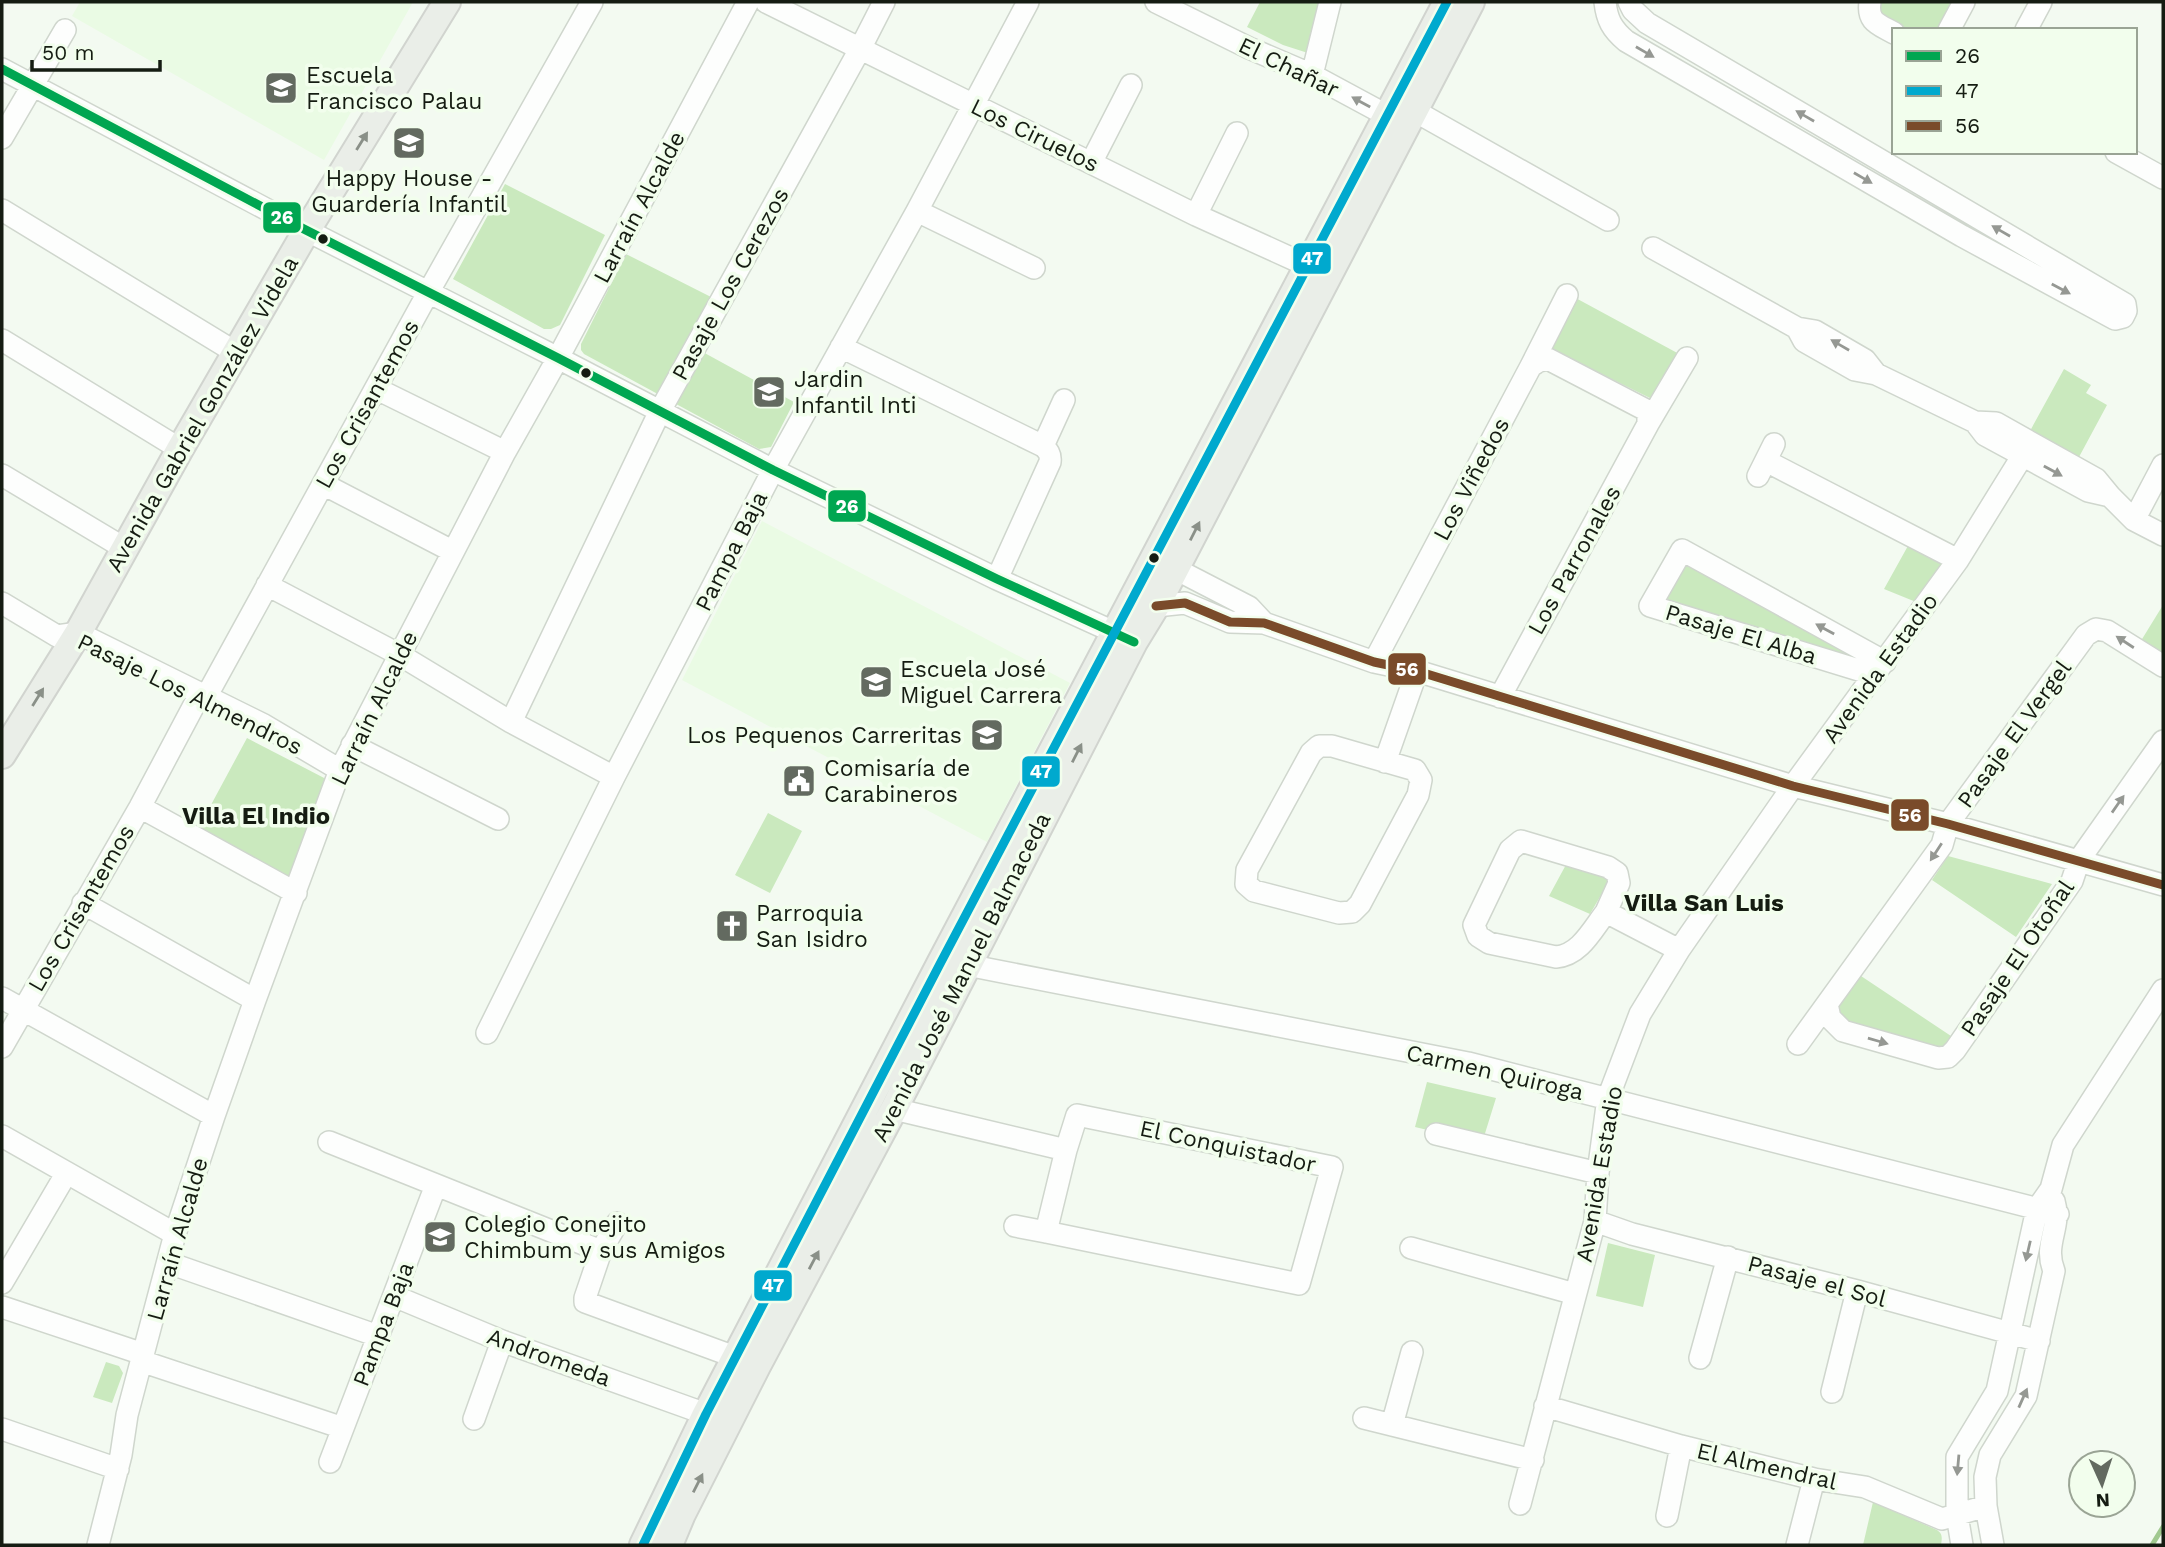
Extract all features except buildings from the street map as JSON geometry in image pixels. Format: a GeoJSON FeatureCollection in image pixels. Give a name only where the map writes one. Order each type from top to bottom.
{"type":"FeatureCollection","features":[{"type":"Feature","properties":{"kind":"main road","name":"Avenida Gabriel González Videla"},"geometry":{"type":"LineString","coordinates":[[4,747],[78,633],[235,352],[447,2]]}},
{"type":"Feature","properties":{"kind":"main road","name":"Avenida José Manuel Balmaceda"},"geometry":{"type":"LineString","coordinates":[[670,1545],[682,1514],[757,1366],[894,1109],[967,965],[1125,637],[1156,606],[1164,563],[1266,392],[1393,152],[1401,113],[1447,2]]}},
{"type":"Feature","properties":{"kind":"main road","name":"Avenida José Manuel Balmaceda"},"geometry":{"type":"LineString","coordinates":[[643,1545],[735,1357],[1164,563],[1307,265],[1471,2]]}},
{"type":"Feature","properties":{"kind":"street","name":"Los Crisantemos"},"geometry":{"type":"LineString","coordinates":[[2,1046],[267,585],[592,2]]}},
{"type":"Feature","properties":{"kind":"street","name":"Larraín Alcalde"},"geometry":{"type":"LineString","coordinates":[[98,1545],[118,1469],[127,1415],[176,1234],[255,1000],[340,770],[452,551],[748,2]]}},
{"type":"Feature","properties":{"kind":"street","name":"Los Ciruelos"},"geometry":{"type":"LineString","coordinates":[[766,2],[1196,215],[1307,265]]}},
{"type":"Feature","properties":{"kind":"street","name":"Pasaje Los Cerezos"},"geometry":{"type":"LineString","coordinates":[[511,722],[660,411],[884,2]]}},
{"type":"Feature","properties":{"kind":"street","name":"Pampa Baja"},"geometry":{"type":"LineString","coordinates":[[487,1033],[614,777],[773,470],[975,105],[1028,2]]}},
{"type":"Feature","properties":{"kind":"street","name":"El Chañar"},"geometry":{"type":"LineString","coordinates":[[1156,2],[1250,48],[1401,113],[1608,220]]}},
{"type":"Feature","properties":{"kind":"street"},"geometry":{"type":"LineString","coordinates":[[1312,75],[1330,2]]}},
{"type":"Feature","properties":{"kind":"street"},"geometry":{"type":"LineString","coordinates":[[1605,2],[1607,19],[1626,41],[1962,236],[2115,319],[2123,317],[2125,304],[1647,23],[1633,10],[1629,2]]}},
{"type":"Feature","properties":{"kind":"street"},"geometry":{"type":"LineString","coordinates":[[1870,2],[1868,13],[1875,23],[1892,32]]}},
{"type":"Feature","properties":{"kind":"street"},"geometry":{"type":"LineString","coordinates":[[1950,28],[1964,2]]}},
{"type":"Feature","properties":{"kind":"street"},"geometry":{"type":"LineString","coordinates":[[2027,28],[2041,2]]}},
{"type":"Feature","properties":{"kind":"street"},"geometry":{"type":"LineString","coordinates":[[2,138],[65,30]]}},
{"type":"Feature","properties":{"kind":"street"},"geometry":{"type":"LineString","coordinates":[[1688,77],[1702,55]]}},
{"type":"Feature","properties":{"kind":"street"},"geometry":{"type":"LineString","coordinates":[[2,69],[307,230],[773,470],[997,579],[1125,637]]}},
{"type":"Feature","properties":{"kind":"street"},"geometry":{"type":"LineString","coordinates":[[1091,163],[1130,85]]}},
{"type":"Feature","properties":{"kind":"street"},"geometry":{"type":"LineString","coordinates":[[1196,215],[1237,133]]}},
{"type":"Feature","properties":{"kind":"street"},"geometry":{"type":"LineString","coordinates":[[1833,161],[1846,140]]}},
{"type":"Feature","properties":{"kind":"street"},"geometry":{"type":"LineString","coordinates":[[2120,154],[2163,178]]}},
{"type":"Feature","properties":{"kind":"street"},"geometry":{"type":"LineString","coordinates":[[2,210],[235,352]]}},
{"type":"Feature","properties":{"kind":"street"},"geometry":{"type":"LineString","coordinates":[[917,211],[1034,268]]}},
{"type":"Feature","properties":{"kind":"street"},"geometry":{"type":"LineString","coordinates":[[1962,236],[1975,216]]}},
{"type":"Feature","properties":{"kind":"street"},"geometry":{"type":"LineString","coordinates":[[1653,248],[1797,328],[1804,341],[1855,370],[1876,374],[1975,422],[1996,423],[2096,479],[2134,520],[2163,535]]}},
{"type":"Feature","properties":{"kind":"street","name":"Los Viñedos"},"geometry":{"type":"LineString","coordinates":[[1374,662],[1567,295]]}},
{"type":"Feature","properties":{"kind":"street"},"geometry":{"type":"LineString","coordinates":[[2,340],[180,449]]}},
{"type":"Feature","properties":{"kind":"street"},"geometry":{"type":"LineString","coordinates":[[841,347],[1044,446],[1051,456],[997,579]]}},
{"type":"Feature","properties":{"kind":"street","name":"Los Parronales"},"geometry":{"type":"LineString","coordinates":[[1500,697],[1648,424],[1687,358]]}},
{"type":"Feature","properties":{"kind":"street"},"geometry":{"type":"LineString","coordinates":[[1531,366],[1548,359],[1644,409],[1648,414],[1648,424]]}},
{"type":"Feature","properties":{"kind":"street"},"geometry":{"type":"LineString","coordinates":[[377,388],[505,452]]}},
{"type":"Feature","properties":{"kind":"street"},"geometry":{"type":"LineString","coordinates":[[1044,446],[1064,400]]}},
{"type":"Feature","properties":{"kind":"street"},"geometry":{"type":"LineString","coordinates":[[1975,422],[1985,435],[2088,491],[2110,496]]}},
{"type":"Feature","properties":{"kind":"street","name":"Avenida Estadio"},"geometry":{"type":"LineString","coordinates":[[1520,1504],[1595,1221],[1608,1098],[1640,1014],[1679,950],[1793,786],[1958,560],[2023,455]]}},
{"type":"Feature","properties":{"kind":"street"},"geometry":{"type":"LineString","coordinates":[[1766,460],[1958,560]]}},
{"type":"Feature","properties":{"kind":"street"},"geometry":{"type":"LineString","coordinates":[[2134,520],[2163,465]]}},
{"type":"Feature","properties":{"kind":"street"},"geometry":{"type":"LineString","coordinates":[[2,475],[124,548]]}},
{"type":"Feature","properties":{"kind":"street"},"geometry":{"type":"LineString","coordinates":[[323,484],[452,551]]}},
{"type":"Feature","properties":{"kind":"street","name":"Pasaje El Alba"},"geometry":{"type":"LineString","coordinates":[[1682,550],[1880,668],[1650,607],[1682,550]]}},
{"type":"Feature","properties":{"kind":"street"},"geometry":{"type":"LineString","coordinates":[[1164,563],[1249,607],[1264,623]]}},
{"type":"Feature","properties":{"kind":"street"},"geometry":{"type":"LineString","coordinates":[[267,585],[400,655],[511,722],[614,777]]}},
{"type":"Feature","properties":{"kind":"street","name":"Pasaje Los Almendros"},"geometry":{"type":"LineString","coordinates":[[2,603],[57,635],[78,633],[264,725],[340,770]]}},
{"type":"Feature","properties":{"kind":"street"},"geometry":{"type":"LineString","coordinates":[[1156,606],[1185,603],[1230,622],[1264,623],[1374,662],[1417,671],[1793,786],[1948,824],[2163,885]]}},
{"type":"Feature","properties":{"kind":"street","name":"Pasaje El Vergel"},"geometry":{"type":"LineString","coordinates":[[1798,1044],[1942,845],[1948,824],[2086,635],[2096,629],[2108,631],[2163,666]]}},
{"type":"Feature","properties":{"kind":"street"},"geometry":{"type":"LineString","coordinates":[[1385,762],[1417,671]]}},
{"type":"Feature","properties":{"kind":"street","name":"Pasaje El Otoñal"},"geometry":{"type":"LineString","coordinates":[[1827,1004],[1830,1017],[1843,1031],[1931,1056],[1948,1057],[2072,881],[2079,860],[2163,741]]}},
{"type":"Feature","properties":{"kind":"street"},"geometry":{"type":"LineString","coordinates":[[352,745],[498,819]]}},
{"type":"Feature","properties":{"kind":"street"},"geometry":{"type":"LineString","coordinates":[[1319,746],[1332,746],[1385,762],[1415,770],[1421,780],[1418,795],[1360,904],[1352,912],[1339,913],[1254,891],[1246,884],[1247,870],[1311,753],[1319,746]]}},
{"type":"Feature","properties":{"kind":"street"},"geometry":{"type":"LineString","coordinates":[[140,807],[296,892]]}},
{"type":"Feature","properties":{"kind":"street"},"geometry":{"type":"LineString","coordinates":[[1521,841],[1608,867],[1617,873],[1619,883],[1606,912],[1576,951],[1566,957],[1489,943],[1478,936],[1474,926],[1510,850],[1521,841]]}},
{"type":"Feature","properties":{"kind":"street"},"geometry":{"type":"LineString","coordinates":[[83,903],[255,1000]]}},
{"type":"Feature","properties":{"kind":"street"},"geometry":{"type":"LineString","coordinates":[[1606,912],[1679,950]]}},
{"type":"Feature","properties":{"kind":"street","name":"Carmen Quiroga"},"geometry":{"type":"LineString","coordinates":[[967,965],[1468,1063],[2048,1211]]}},
{"type":"Feature","properties":{"kind":"street"},"geometry":{"type":"LineString","coordinates":[[1993,1545],[1986,1506],[1985,1477],[1990,1455],[2026,1396],[2039,1341],[2054,1270],[2048,1257],[2048,1211],[2051,1188],[2063,1145],[2163,990]]}},
{"type":"Feature","properties":{"kind":"street"},"geometry":{"type":"LineString","coordinates":[[2,998],[214,1116]]}},
{"type":"Feature","properties":{"kind":"street"},"geometry":{"type":"LineString","coordinates":[[894,1109],[1066,1150]]}},
{"type":"Feature","properties":{"kind":"street","name":"El Conquistador"},"geometry":{"type":"LineString","coordinates":[[1016,1226],[1298,1284],[1332,1167],[1077,1115],[1046,1232]]}},
{"type":"Feature","properties":{"kind":"street"},"geometry":{"type":"LineString","coordinates":[[1436,1134],[1598,1173]]}},
{"type":"Feature","properties":{"kind":"street"},"geometry":{"type":"LineString","coordinates":[[2,1136],[176,1234]]}},
{"type":"Feature","properties":{"kind":"street"},"geometry":{"type":"LineString","coordinates":[[329,1142],[601,1251]]}},
{"type":"Feature","properties":{"kind":"street"},"geometry":{"type":"LineString","coordinates":[[2,1283],[66,1174]]}},
{"type":"Feature","properties":{"kind":"street","name":"Pampa Baja"},"geometry":{"type":"LineString","coordinates":[[330,1462],[436,1185]]}},
{"type":"Feature","properties":{"kind":"street"},"geometry":{"type":"LineString","coordinates":[[1962,1545],[1957,1515],[1957,1457],[1997,1391],[2009,1333],[2048,1211]]}},
{"type":"Feature","properties":{"kind":"street","name":"Pasaje el Sol"},"geometry":{"type":"LineString","coordinates":[[1595,1221],[1632,1234],[1728,1257],[2039,1341]]}},
{"type":"Feature","properties":{"kind":"street"},"geometry":{"type":"LineString","coordinates":[[617,1223],[601,1251],[586,1301],[735,1357]]}},
{"type":"Feature","properties":{"kind":"street"},"geometry":{"type":"LineString","coordinates":[[1411,1248],[1575,1294]]}},
{"type":"Feature","properties":{"kind":"street"},"geometry":{"type":"LineString","coordinates":[[1700,1357],[1728,1257]]}},
{"type":"Feature","properties":{"kind":"street"},"geometry":{"type":"LineString","coordinates":[[169,1263],[378,1336]]}},
{"type":"Feature","properties":{"kind":"street"},"geometry":{"type":"LineString","coordinates":[[1832,1392],[1857,1291]]}},
{"type":"Feature","properties":{"kind":"street","name":"Andromeda"},"geometry":{"type":"LineString","coordinates":[[394,1296],[502,1341],[706,1414]]}},
{"type":"Feature","properties":{"kind":"street"},"geometry":{"type":"LineString","coordinates":[[2,1307],[343,1428]]}},
{"type":"Feature","properties":{"kind":"street"},"geometry":{"type":"LineString","coordinates":[[474,1419],[502,1341]]}},
{"type":"Feature","properties":{"kind":"street"},"geometry":{"type":"LineString","coordinates":[[1392,1425],[1412,1352]]}},
{"type":"Feature","properties":{"kind":"street","name":"El Almendral"},"geometry":{"type":"LineString","coordinates":[[1545,1406],[1681,1446],[1814,1479],[1875,1490],[1942,1519],[1986,1506]]}},
{"type":"Feature","properties":{"kind":"street"},"geometry":{"type":"LineString","coordinates":[[1364,1418],[1532,1460]]}},
{"type":"Feature","properties":{"kind":"street"},"geometry":{"type":"LineString","coordinates":[[2,1429],[118,1469]]}},
{"type":"Feature","properties":{"kind":"street"},"geometry":{"type":"LineString","coordinates":[[1667,1516],[1681,1446]]}},
{"type":"Feature","properties":{"kind":"street"},"geometry":{"type":"LineString","coordinates":[[1797,1545],[1814,1479]]}},
{"type":"Feature","properties":{"kind":"shaded area","name":"Escuela Francisco Palau"},"geometry":{"type":"Polygon","coordinates":[[[80,2],[413,2],[324,160],[72,16],[80,2]]]}},
{"type":"Feature","properties":{"kind":"shaded area","name":"Escuela José Miguel Carrera"},"geometry":{"type":"Polygon","coordinates":[[[762,521],[1070,683],[987,842],[682,680],[762,521]]]}},
{"type":"Feature","properties":{"kind":"green space"},"geometry":{"type":"Polygon","coordinates":[[[1260,2],[1324,2],[1311,54],[1283,45],[1247,27],[1260,2]]]}},
{"type":"Feature","properties":{"kind":"green space"},"geometry":{"type":"Polygon","coordinates":[[[1878,2],[1961,2],[1946,28],[1898,28],[1879,17],[1878,2]]]}},
{"type":"Feature","properties":{"kind":"green space"},"geometry":{"type":"Polygon","coordinates":[[[505,184],[605,235],[560,325],[551,329],[544,329],[453,279],[505,184]]]}},
{"type":"Feature","properties":{"kind":"green space"},"geometry":{"type":"Polygon","coordinates":[[[626,254],[713,298],[690,345],[794,402],[771,447],[759,449],[584,354],[581,344],[626,254]]]}},
{"type":"Feature","properties":{"kind":"green space"},"geometry":{"type":"Polygon","coordinates":[[[1572,296],[1681,355],[1654,400],[1545,346],[1572,296]]]}},
{"type":"Feature","properties":{"kind":"green space"},"geometry":{"type":"Polygon","coordinates":[[[2064,369],[2091,385],[2086,393],[2107,405],[2079,457],[2030,431],[2064,369]]]}},
{"type":"Feature","properties":{"kind":"green space"},"geometry":{"type":"Polygon","coordinates":[[[1909,544],[1947,561],[1916,602],[1884,589],[1909,544]]]}},
{"type":"Feature","properties":{"kind":"green space"},"geometry":{"type":"Polygon","coordinates":[[[1685,559],[1867,656],[1863,663],[1665,602],[1685,559]]]}},
{"type":"Feature","properties":{"kind":"green space"},"geometry":{"type":"Polygon","coordinates":[[[2163,605],[2163,659],[2139,644],[2163,605]]]}},
{"type":"Feature","properties":{"kind":"green space"},"geometry":{"type":"Polygon","coordinates":[[[247,738],[328,780],[290,881],[198,829],[247,738]]]}},
{"type":"Feature","properties":{"kind":"green space"},"geometry":{"type":"Polygon","coordinates":[[[768,813],[802,831],[770,893],[735,875],[768,813]]]}},
{"type":"Feature","properties":{"kind":"green space"},"geometry":{"type":"Polygon","coordinates":[[[1948,856],[2052,884],[2016,937],[1932,880],[1948,856]]]}},
{"type":"Feature","properties":{"kind":"green space"},"geometry":{"type":"Polygon","coordinates":[[[1568,861],[1611,878],[1590,914],[1549,896],[1568,861]]]}},
{"type":"Feature","properties":{"kind":"green space"},"geometry":{"type":"Polygon","coordinates":[[[1861,976],[1954,1038],[1945,1050],[1845,1024],[1837,1009],[1861,976]]]}},
{"type":"Feature","properties":{"kind":"green space"},"geometry":{"type":"Polygon","coordinates":[[[1427,1082],[1496,1098],[1482,1143],[1415,1127],[1427,1082]]]}},
{"type":"Feature","properties":{"kind":"green space"},"geometry":{"type":"Polygon","coordinates":[[[1608,1243],[1655,1255],[1643,1307],[1596,1296],[1608,1243]]]}},
{"type":"Feature","properties":{"kind":"green space"},"geometry":{"type":"Polygon","coordinates":[[[106,1362],[119,1366],[123,1373],[112,1403],[93,1397],[106,1362]]]}},
{"type":"Feature","properties":{"kind":"green space"},"geometry":{"type":"Polygon","coordinates":[[[1873,1502],[1937,1530],[1942,1536],[1941,1545],[1863,1545],[1873,1502]]]}},
{"type":"Feature","properties":{"kind":"waterway"},"geometry":{"type":"LineString","coordinates":[[2152,1545],[2163,1527]]}},
{"type":"Feature","properties":{"kind":"transit line","name":"47"},"geometry":{"type":"LineString","coordinates":[[643,1545],[706,1414],[941,962],[1447,2]]}},
{"type":"Feature","properties":{"kind":"transit line","name":"26"},"geometry":{"type":"LineString","coordinates":[[2,69],[296,225],[773,470],[1134,642]]}},
{"type":"Feature","properties":{"kind":"transit line","name":"56"},"geometry":{"type":"LineString","coordinates":[[1156,606],[1185,603],[1230,622],[1264,623],[1374,662],[1417,671],[1793,786],[1948,824],[2163,885]]}},
{"type":"Feature","properties":{"kind":"place","name":"Escuela Francisco Palau"},"geometry":{"type":"Point","coordinates":[281,88]}},
{"type":"Feature","properties":{"kind":"place","name":"Happy House - Guardería Infantil"},"geometry":{"type":"Point","coordinates":[409,143]}},
{"type":"Feature","properties":{"kind":"place","name":"Jardin Infantil Inti"},"geometry":{"type":"Point","coordinates":[769,392]}},
{"type":"Feature","properties":{"kind":"place","name":"Escuela José Miguel Carrera"},"geometry":{"type":"Point","coordinates":[876,682]}},
{"type":"Feature","properties":{"kind":"place","name":"Los Pequenos Carreritas"},"geometry":{"type":"Point","coordinates":[987,735]}},
{"type":"Feature","properties":{"kind":"place","name":"Comisaría de Carabineros"},"geometry":{"type":"Point","coordinates":[799,781]}},
{"type":"Feature","properties":{"kind":"place","name":"Parroquia San Isidro"},"geometry":{"type":"Point","coordinates":[732,926]}},
{"type":"Feature","properties":{"kind":"place","name":"Colegio Conejito Chimbum y sus Amigos"},"geometry":{"type":"Point","coordinates":[440,1237]}},
{"type":"Feature","properties":{"kind":"district","name":"Villa El Indio"},"geometry":{"type":"Point","coordinates":[256,816]}},
{"type":"Feature","properties":{"kind":"district","name":"Villa San Luis"},"geometry":{"type":"Point","coordinates":[1704,903]}}]}
